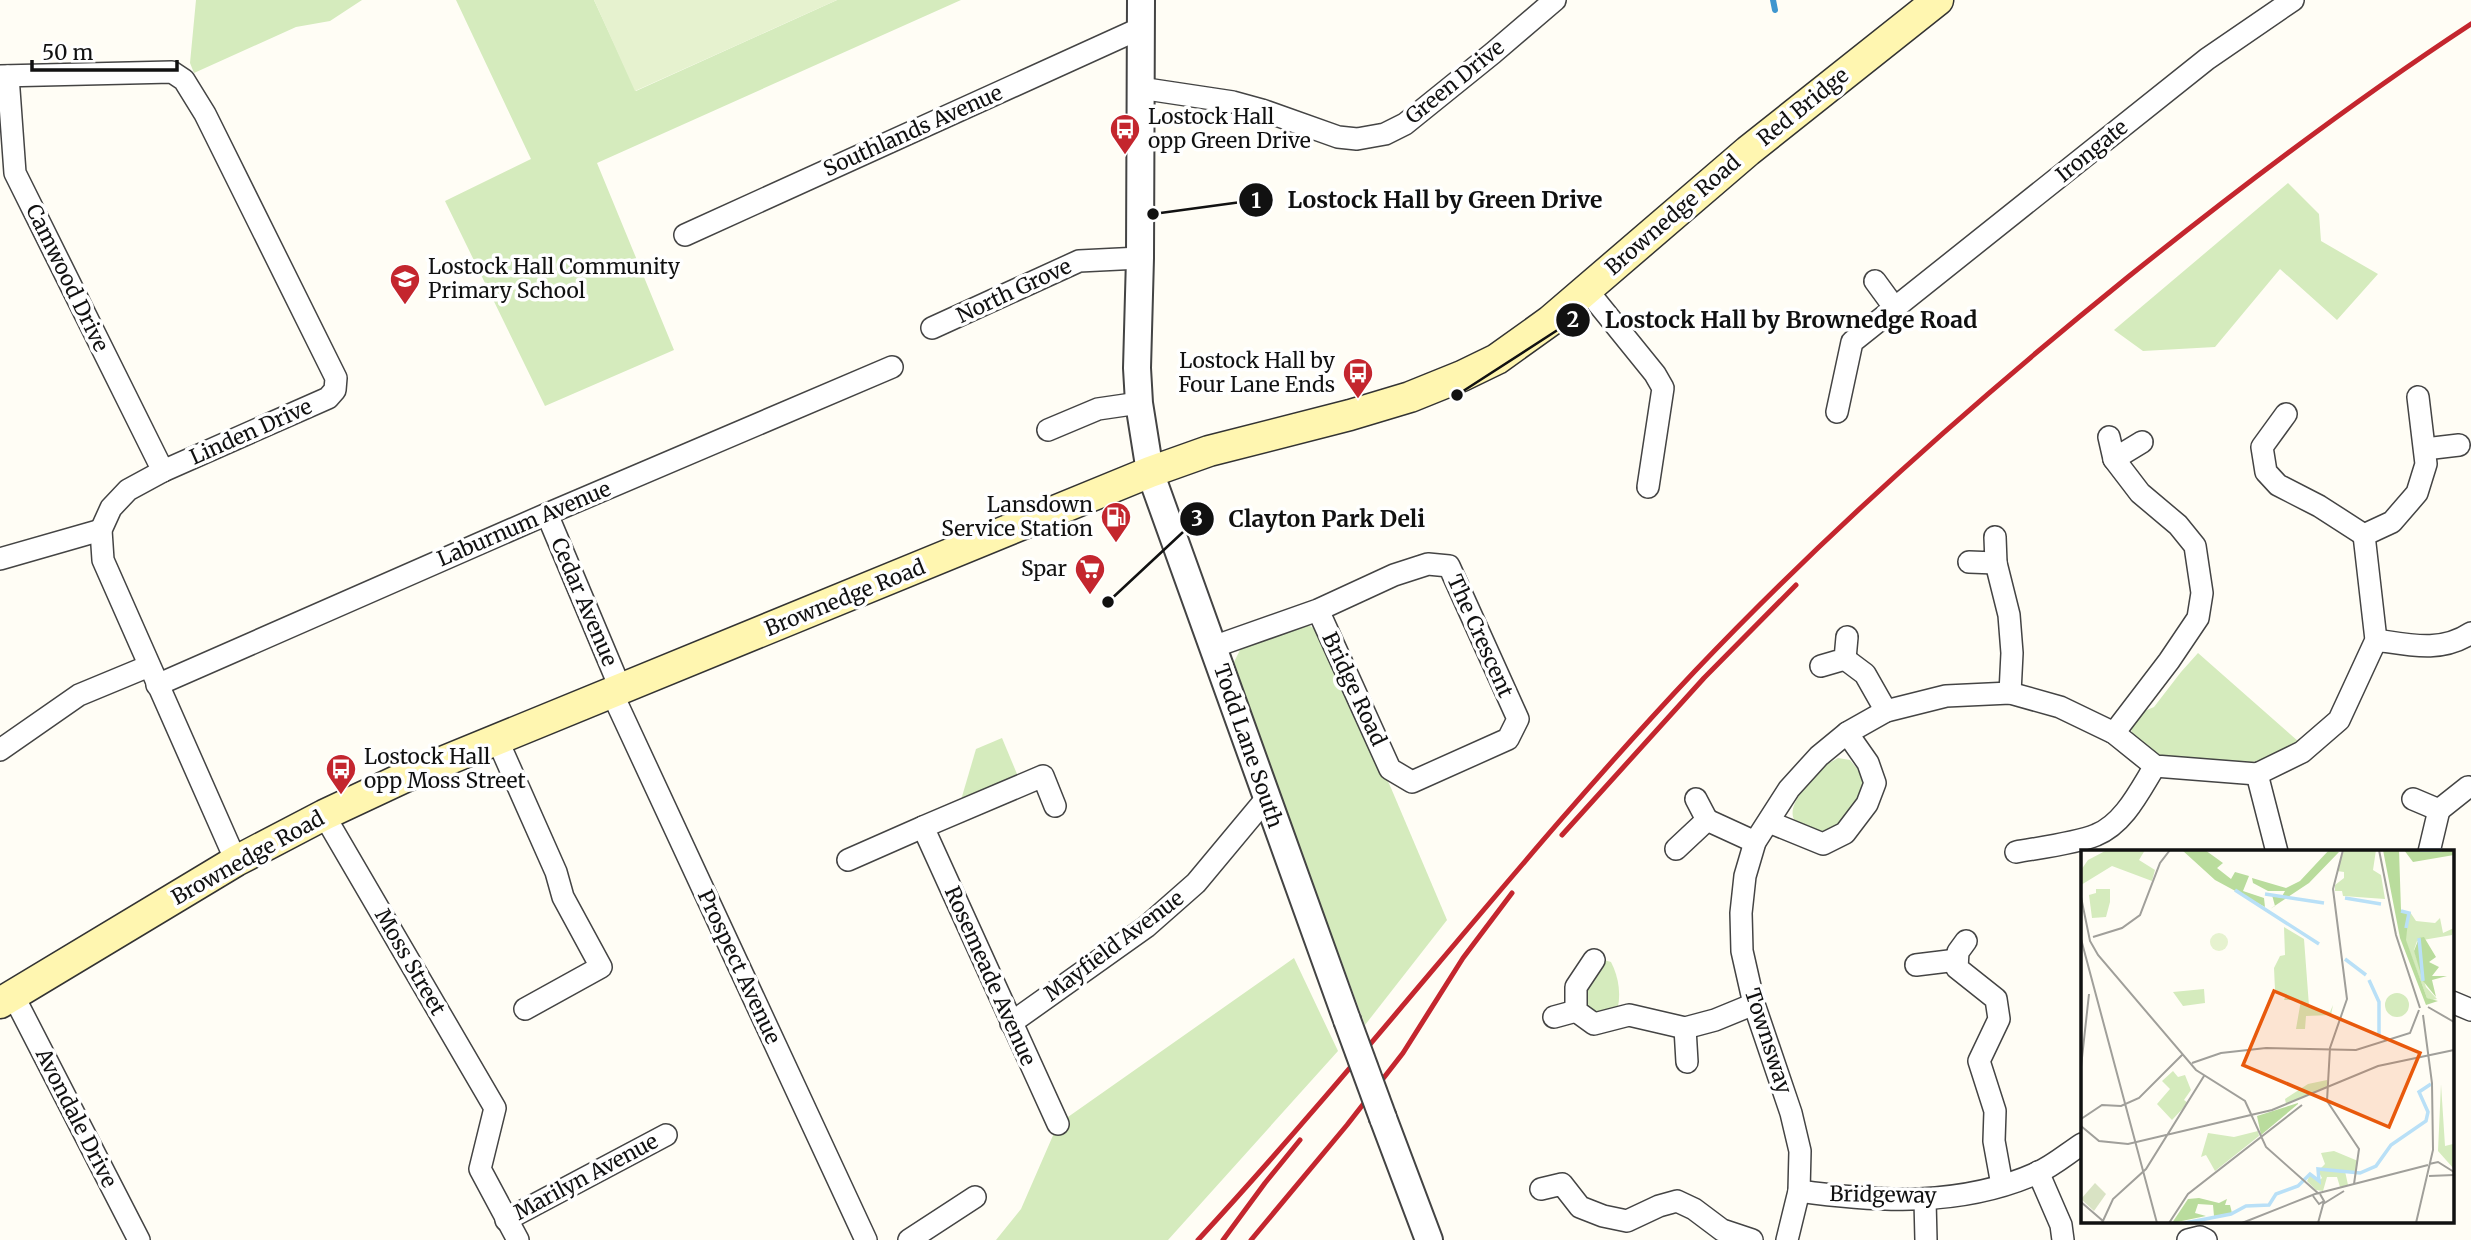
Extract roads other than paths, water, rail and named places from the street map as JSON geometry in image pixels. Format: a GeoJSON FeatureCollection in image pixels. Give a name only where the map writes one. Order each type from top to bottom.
{"type":"FeatureCollection","features":[{"type":"Feature","properties":{"kind":"main road","name":"Red Bridge"},"geometry":{"type":"LineString","coordinates":[[1748,151],[1938,0]]}},
{"type":"Feature","properties":{"kind":"main road","name":"Brownedge Road"},"geometry":{"type":"LineString","coordinates":[[7,999],[236,861],[403,778],[1150,472],[1209,451],[1410,397],[1497,359],[1526,341],[1748,151]]}},
{"type":"Feature","properties":{"kind":"street","name":"Todd Lane South"},"geometry":{"type":"LineString","coordinates":[[1141,0],[1139,403],[1150,472],[1266,799],[1429,1240]]}},
{"type":"Feature","properties":{"kind":"street","name":"Green Drive"},"geometry":{"type":"LineString","coordinates":[[1140,88],[1233,102],[1338,137],[1357,139],[1385,134],[1405,124],[1555,0]]}},
{"type":"Feature","properties":{"kind":"street","name":"Irongate"},"geometry":{"type":"LineString","coordinates":[[1837,412],[1852,342],[2207,59],[2293,0]]}},
{"type":"Feature","properties":{"kind":"street","name":"Southlands Avenue"},"geometry":{"type":"LineString","coordinates":[[685,235],[1142,28]]}},
{"type":"Feature","properties":{"kind":"street","name":"Linden Drive"},"geometry":{"type":"LineString","coordinates":[[4,76],[172,72],[184,80],[205,114],[336,378],[335,390],[328,398],[163,471],[128,490],[111,508],[101,530]]}},
{"type":"Feature","properties":{"kind":"street","name":"Camwood Drive"},"geometry":{"type":"LineString","coordinates":[[4,76],[15,173],[163,471]]}},
{"type":"Feature","properties":{"kind":"street","name":"North Grove"},"geometry":{"type":"LineString","coordinates":[[932,328],[1079,261],[1140,258]]}},
{"type":"Feature","properties":{"kind":"street"},"geometry":{"type":"LineString","coordinates":[[1875,281],[1894,307]]}},
{"type":"Feature","properties":{"kind":"street"},"geometry":{"type":"LineString","coordinates":[[1587,290],[1655,374],[1663,388],[1648,487]]}},
{"type":"Feature","properties":{"kind":"street","name":"Laburnum Avenue"},"geometry":{"type":"LineString","coordinates":[[0,750],[79,695],[153,675],[547,514],[892,367]]}},
{"type":"Feature","properties":{"kind":"street"},"geometry":{"type":"LineString","coordinates":[[2364,535],[2392,522],[2417,493],[2426,464],[2418,397]]}},
{"type":"Feature","properties":{"kind":"street"},"geometry":{"type":"LineString","coordinates":[[1048,430],[1098,408],[1139,403]]}},
{"type":"Feature","properties":{"kind":"street"},"geometry":{"type":"LineString","coordinates":[[2286,414],[2262,447],[2266,472],[2278,485],[2319,506],[2364,535]]}},
{"type":"Feature","properties":{"kind":"street"},"geometry":{"type":"LineString","coordinates":[[2109,437],[2113,459],[2140,493],[2178,525],[2195,545],[2202,593],[2198,618],[2114,733]]}},
{"type":"Feature","properties":{"kind":"street"},"geometry":{"type":"LineString","coordinates":[[2113,459],[2142,442]]}},
{"type":"Feature","properties":{"kind":"street"},"geometry":{"type":"LineString","coordinates":[[2424,449],[2459,445]]}},
{"type":"Feature","properties":{"kind":"street","name":"Cedar Avenue"},"geometry":{"type":"LineString","coordinates":[[547,514],[617,691]]}},
{"type":"Feature","properties":{"kind":"street"},"geometry":{"type":"LineString","coordinates":[[0,559],[101,530],[103,560],[236,861]]}},
{"type":"Feature","properties":{"kind":"street"},"geometry":{"type":"LineString","coordinates":[[2016,852],[2099,844],[2130,805],[2155,766],[2257,774],[2302,752],[2339,720],[2376,640],[2364,535]]}},
{"type":"Feature","properties":{"kind":"street"},"geometry":{"type":"LineString","coordinates":[[1995,537],[1996,563],[2009,615],[2012,653],[2010,694]]}},
{"type":"Feature","properties":{"kind":"street"},"geometry":{"type":"LineString","coordinates":[[1969,562],[1996,563]]}},
{"type":"Feature","properties":{"kind":"street","name":"The Crescent"},"geometry":{"type":"LineString","coordinates":[[1213,647],[1318,610],[1394,575],[1429,564],[1449,566],[1518,719],[1508,739],[1412,782],[1390,769]]}},
{"type":"Feature","properties":{"kind":"street","name":"Bridge Road"},"geometry":{"type":"LineString","coordinates":[[1318,610],[1390,769]]}},
{"type":"Feature","properties":{"kind":"street"},"geometry":{"type":"LineString","coordinates":[[2376,640],[2429,648],[2458,641],[2471,633]]}},
{"type":"Feature","properties":{"kind":"street"},"geometry":{"type":"LineString","coordinates":[[1845,659],[1847,637]]}},
{"type":"Feature","properties":{"kind":"street"},"geometry":{"type":"LineString","coordinates":[[1821,666],[1845,659]]}},
{"type":"Feature","properties":{"kind":"street"},"geometry":{"type":"LineString","coordinates":[[1845,659],[1865,674],[1886,710]]}},
{"type":"Feature","properties":{"kind":"street","name":"Prospect Avenue"},"geometry":{"type":"LineString","coordinates":[[617,691],[866,1240]]}},
{"type":"Feature","properties":{"kind":"street","name":"Townsway"},"geometry":{"type":"LineString","coordinates":[[1787,1240],[1799,1191],[1800,1151],[1791,1113],[1754,1004],[1742,951],[1741,913],[1745,876],[1755,842],[1789,789],[1819,756],[1847,733],[1886,710],[1946,696],[2010,694],[2060,707],[2114,733],[2155,766]]}},
{"type":"Feature","properties":{"kind":"street"},"geometry":{"type":"LineString","coordinates":[[1769,822],[1823,844],[1845,833],[1867,804],[1875,783],[1868,763],[1847,733]]}},
{"type":"Feature","properties":{"kind":"street"},"geometry":{"type":"LineString","coordinates":[[497,739],[556,872],[563,897],[601,967],[525,1009]]}},
{"type":"Feature","properties":{"kind":"street"},"geometry":{"type":"LineString","coordinates":[[2257,774],[2276,850]]}},
{"type":"Feature","properties":{"kind":"street"},"geometry":{"type":"LineString","coordinates":[[848,860],[1043,776],[1055,806]]}},
{"type":"Feature","properties":{"kind":"street"},"geometry":{"type":"LineString","coordinates":[[2429,850],[2439,810],[2468,787]]}},
{"type":"Feature","properties":{"kind":"street","name":"Mayfield Avenue"},"geometry":{"type":"LineString","coordinates":[[1011,1023],[1146,927],[1196,883],[1266,799]]}},
{"type":"Feature","properties":{"kind":"street"},"geometry":{"type":"LineString","coordinates":[[1696,799],[1707,820],[1755,842]]}},
{"type":"Feature","properties":{"kind":"street"},"geometry":{"type":"LineString","coordinates":[[2413,799],[2439,810]]}},
{"type":"Feature","properties":{"kind":"street","name":"Moss Street"},"geometry":{"type":"LineString","coordinates":[[324,815],[495,1108],[480,1169],[506,1220]]}},
{"type":"Feature","properties":{"kind":"street"},"geometry":{"type":"LineString","coordinates":[[1676,849],[1707,820]]}},
{"type":"Feature","properties":{"kind":"street","name":"Rosemeade Avenue"},"geometry":{"type":"LineString","coordinates":[[923,827],[1058,1124]]}},
{"type":"Feature","properties":{"kind":"street"},"geometry":{"type":"LineString","coordinates":[[1916,965],[1962,950],[1957,968],[1996,999],[1999,1019],[1979,1061],[1995,1111],[1994,1141],[2002,1185]]}},
{"type":"Feature","properties":{"kind":"street"},"geometry":{"type":"LineString","coordinates":[[1576,1011],[1576,987],[1594,960]]}},
{"type":"Feature","properties":{"kind":"street","name":"Avondale Drive"},"geometry":{"type":"LineString","coordinates":[[7,999],[139,1240]]}},
{"type":"Feature","properties":{"kind":"street"},"geometry":{"type":"LineString","coordinates":[[1576,1011],[1594,1024],[1629,1015],[1685,1028],[1715,1020],[1754,1004]]}},
{"type":"Feature","properties":{"kind":"street"},"geometry":{"type":"LineString","coordinates":[[2454,1004],[2471,1010]]}},
{"type":"Feature","properties":{"kind":"street"},"geometry":{"type":"LineString","coordinates":[[1554,1017],[1576,1011]]}},
{"type":"Feature","properties":{"kind":"street"},"geometry":{"type":"LineString","coordinates":[[1685,1028],[1686,1062]]}},
{"type":"Feature","properties":{"kind":"street","name":"Marilyn Avenue"},"geometry":{"type":"LineString","coordinates":[[506,1220],[666,1135]]}},
{"type":"Feature","properties":{"kind":"street","name":"Bridgeway"},"geometry":{"type":"LineString","coordinates":[[1799,1191],[1859,1199],[1925,1200],[2002,1185],[2038,1172],[2081,1145]]}},
{"type":"Feature","properties":{"kind":"street"},"geometry":{"type":"LineString","coordinates":[[2038,1172],[2061,1225],[2063,1240]]}},
{"type":"Feature","properties":{"kind":"street"},"geometry":{"type":"LineString","coordinates":[[1541,1189],[1562,1184],[1580,1207],[1627,1221],[1658,1206],[1677,1201],[1695,1209],[1722,1230],[1752,1240]]}},
{"type":"Feature","properties":{"kind":"street"},"geometry":{"type":"LineString","coordinates":[[909,1240],[975,1197]]}},
{"type":"Feature","properties":{"kind":"street"},"geometry":{"type":"LineString","coordinates":[[1925,1200],[1926,1240]]}},
{"type":"Feature","properties":{"kind":"street"},"geometry":{"type":"LineString","coordinates":[[506,1220],[518,1240]]}},
{"type":"Feature","properties":{"kind":"street"},"geometry":{"type":"LineString","coordinates":[[2188,1240],[2200,1237],[2206,1240]]}},
{"type":"Feature","properties":{"kind":"waterway"},"geometry":{"type":"LineString","coordinates":[[1773,0],[1775,10]]}},
{"type":"Feature","properties":{"kind":"railway"},"geometry":{"type":"LineString","coordinates":[[1198,1240],[1323,1099],[1631,740],[1798,567],[1905,467],[2128,277],[2296,146],[2471,24]]}},
{"type":"Feature","properties":{"kind":"railway"},"geometry":{"type":"LineString","coordinates":[[1562,835],[1704,678],[1796,585]]}},
{"type":"Feature","properties":{"kind":"railway"},"geometry":{"type":"LineString","coordinates":[[1251,1240],[1403,1053],[1463,958],[1512,893]]}},
{"type":"Feature","properties":{"kind":"railway"},"geometry":{"type":"LineString","coordinates":[[1223,1240],[1300,1140]]}},
{"type":"Feature","properties":{"kind":"place","name":"Lostock Hall opp Green Drive"},"geometry":{"type":"Point","coordinates":[1125,156]}},
{"type":"Feature","properties":{"kind":"place","name":"Lostock Hall by Green Drive"},"geometry":{"type":"Point","coordinates":[1153,214]}},
{"type":"Feature","properties":{"kind":"place","name":"Lostock Hall Community Primary School"},"geometry":{"type":"Point","coordinates":[405,306]}},
{"type":"Feature","properties":{"kind":"place","name":"Lostock Hall by Brownedge Road"},"geometry":{"type":"Point","coordinates":[1457,395]}},
{"type":"Feature","properties":{"kind":"place","name":"Lostock Hall by Four Lane Ends"},"geometry":{"type":"Point","coordinates":[1358,400]}},
{"type":"Feature","properties":{"kind":"place","name":"Lansdown Service Station"},"geometry":{"type":"Point","coordinates":[1116,544]}},
{"type":"Feature","properties":{"kind":"place","name":"Spar"},"geometry":{"type":"Point","coordinates":[1090,596]}},
{"type":"Feature","properties":{"kind":"place","name":"Clayton Park Deli"},"geometry":{"type":"Point","coordinates":[1108,602]}},
{"type":"Feature","properties":{"kind":"place","name":"Lostock Hall opp Moss Street"},"geometry":{"type":"Point","coordinates":[341,796]}}]}
